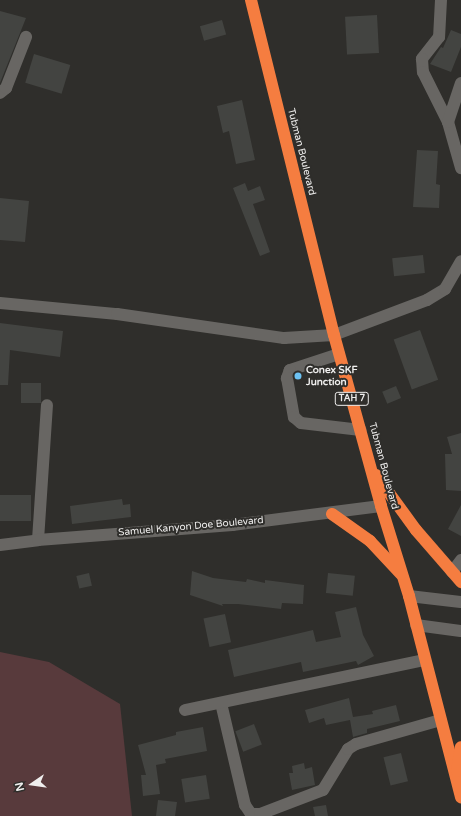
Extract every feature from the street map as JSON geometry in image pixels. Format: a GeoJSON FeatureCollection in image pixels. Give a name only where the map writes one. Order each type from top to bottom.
{"type":"FeatureCollection","features":[{"type":"Feature","properties":{"kind":"highway","name":"Tubman Boulevard"},"geometry":{"type":"LineString","coordinates":[[251,0],[339,354],[381,506],[404,577],[424,660],[461,797]]}},
{"type":"Feature","properties":{"kind":"highway"},"geometry":{"type":"LineString","coordinates":[[371,467],[416,530],[461,582]]}},
{"type":"Feature","properties":{"kind":"highway"},"geometry":{"type":"LineString","coordinates":[[332,514],[370,541],[404,577]]}},
{"type":"Feature","properties":{"kind":"highway"},"geometry":{"type":"LineString","coordinates":[[456,776],[461,746]]}},
{"type":"Feature","properties":{"kind":"street"},"geometry":{"type":"LineString","coordinates":[[441,0],[439,37],[422,58],[423,72],[448,122],[461,168]]}},
{"type":"Feature","properties":{"kind":"street"},"geometry":{"type":"LineString","coordinates":[[0,93],[6,88],[26,37]]}},
{"type":"Feature","properties":{"kind":"street"},"geometry":{"type":"LineString","coordinates":[[448,122],[461,83]]}},
{"type":"Feature","properties":{"kind":"street"},"geometry":{"type":"LineString","coordinates":[[0,303],[117,314],[284,338],[334,335],[427,300],[445,289],[461,261]]}},
{"type":"Feature","properties":{"kind":"street"},"geometry":{"type":"LineString","coordinates":[[339,354],[290,370],[287,378],[294,417],[300,423],[361,430]]}},
{"type":"Feature","properties":{"kind":"street"},"geometry":{"type":"LineString","coordinates":[[38,540],[47,405]]}},
{"type":"Feature","properties":{"kind":"street","name":"Samuel Kanyon Doe Boulevard"},"geometry":{"type":"LineString","coordinates":[[0,545],[38,540],[232,525],[332,514],[381,506]]}},
{"type":"Feature","properties":{"kind":"street"},"geometry":{"type":"LineString","coordinates":[[452,572],[461,560]]}},
{"type":"Feature","properties":{"kind":"street"},"geometry":{"type":"LineString","coordinates":[[409,596],[461,602]]}},
{"type":"Feature","properties":{"kind":"street"},"geometry":{"type":"LineString","coordinates":[[416,625],[461,631]]}},
{"type":"Feature","properties":{"kind":"street"},"geometry":{"type":"LineString","coordinates":[[185,710],[424,660]]}},
{"type":"Feature","properties":{"kind":"street"},"geometry":{"type":"LineString","coordinates":[[221,703],[245,805],[251,814],[260,814],[323,790],[348,749],[356,744],[441,720]]}},
{"type":"Feature","properties":{"kind":"shaded area"},"geometry":{"type":"Polygon","coordinates":[[[0,652],[49,662],[120,704],[132,816],[0,816],[0,652]]]}},
{"type":"Feature","properties":{"kind":"building"},"geometry":{"type":"Polygon","coordinates":[[[0,11],[26,18],[0,83],[0,11]]]}},
{"type":"Feature","properties":{"kind":"building"},"geometry":{"type":"Polygon","coordinates":[[[377,15],[379,53],[347,55],[345,17],[377,15]]]}},
{"type":"Feature","properties":{"kind":"building"},"geometry":{"type":"Polygon","coordinates":[[[222,20],[226,34],[204,41],[200,26],[222,20]]]}},
{"type":"Feature","properties":{"kind":"building"},"geometry":{"type":"Polygon","coordinates":[[[451,30],[461,34],[461,47],[451,72],[430,64],[441,47],[443,48],[451,30]]]}},
{"type":"Feature","properties":{"kind":"building"},"geometry":{"type":"Polygon","coordinates":[[[34,54],[70,65],[62,94],[25,83],[34,54]]]}},
{"type":"Feature","properties":{"kind":"building"},"geometry":{"type":"Polygon","coordinates":[[[242,100],[255,160],[236,164],[229,131],[223,133],[217,106],[242,100]]]}},
{"type":"Feature","properties":{"kind":"building"},"geometry":{"type":"Polygon","coordinates":[[[417,150],[438,151],[436,184],[440,185],[439,208],[413,207],[417,150]]]}},
{"type":"Feature","properties":{"kind":"building"},"geometry":{"type":"Polygon","coordinates":[[[245,183],[248,191],[260,186],[265,200],[253,204],[270,252],[260,256],[233,188],[245,183]]]}},
{"type":"Feature","properties":{"kind":"building"},"geometry":{"type":"Polygon","coordinates":[[[0,198],[29,201],[25,242],[0,240],[0,198]]]}},
{"type":"Feature","properties":{"kind":"building"},"geometry":{"type":"Polygon","coordinates":[[[423,255],[425,273],[394,276],[392,258],[423,255]]]}},
{"type":"Feature","properties":{"kind":"building"},"geometry":{"type":"Polygon","coordinates":[[[0,323],[63,331],[60,357],[10,350],[8,385],[0,385],[0,323]]]}},
{"type":"Feature","properties":{"kind":"building"},"geometry":{"type":"Polygon","coordinates":[[[420,330],[438,380],[412,389],[394,340],[420,330]]]}},
{"type":"Feature","properties":{"kind":"building"},"geometry":{"type":"Polygon","coordinates":[[[21,383],[41,383],[41,403],[21,403],[21,383]]]}},
{"type":"Feature","properties":{"kind":"building"},"geometry":{"type":"Polygon","coordinates":[[[396,386],[401,398],[387,404],[382,392],[396,386]]]}},
{"type":"Feature","properties":{"kind":"building"},"geometry":{"type":"Polygon","coordinates":[[[461,433],[461,491],[446,490],[445,454],[452,454],[447,437],[461,433]]]}},
{"type":"Feature","properties":{"kind":"building"},"geometry":{"type":"Polygon","coordinates":[[[0,495],[31,495],[31,521],[0,521],[0,495]]]}},
{"type":"Feature","properties":{"kind":"building"},"geometry":{"type":"Polygon","coordinates":[[[122,499],[123,505],[130,504],[131,517],[72,524],[70,506],[122,499]]]}},
{"type":"Feature","properties":{"kind":"building"},"geometry":{"type":"Polygon","coordinates":[[[461,505],[461,536],[448,529],[461,505]]]}},
{"type":"Feature","properties":{"kind":"building"},"geometry":{"type":"Polygon","coordinates":[[[192,571],[213,578],[246,582],[247,579],[265,583],[265,580],[304,585],[303,604],[282,603],[281,609],[238,604],[222,604],[223,606],[190,595],[192,571]]]}},
{"type":"Feature","properties":{"kind":"building"},"geometry":{"type":"Polygon","coordinates":[[[89,573],[92,586],[79,589],[76,576],[89,573]]]}},
{"type":"Feature","properties":{"kind":"building"},"geometry":{"type":"Polygon","coordinates":[[[328,573],[355,576],[353,596],[326,593],[328,573]]]}},
{"type":"Feature","properties":{"kind":"building"},"geometry":{"type":"Polygon","coordinates":[[[356,607],[363,635],[374,656],[358,665],[356,661],[303,672],[301,662],[234,677],[228,650],[313,630],[316,642],[341,637],[335,612],[356,607]]]}},
{"type":"Feature","properties":{"kind":"building"},"geometry":{"type":"Polygon","coordinates":[[[225,614],[231,642],[210,647],[203,619],[225,614]]]}},
{"type":"Feature","properties":{"kind":"building"},"geometry":{"type":"Polygon","coordinates":[[[349,698],[353,717],[373,714],[372,711],[396,705],[400,721],[367,729],[367,733],[353,737],[350,720],[326,725],[324,718],[309,723],[305,710],[349,698]]]}},
{"type":"Feature","properties":{"kind":"building"},"geometry":{"type":"Polygon","coordinates":[[[254,724],[262,745],[243,752],[235,731],[254,724]]]}},
{"type":"Feature","properties":{"kind":"building"},"geometry":{"type":"Polygon","coordinates":[[[203,727],[207,751],[165,759],[166,763],[156,765],[160,794],[143,796],[141,775],[146,775],[138,745],[176,735],[176,732],[203,727]]]}},
{"type":"Feature","properties":{"kind":"building"},"geometry":{"type":"Polygon","coordinates":[[[401,753],[408,781],[391,785],[384,757],[401,753]]]}},
{"type":"Feature","properties":{"kind":"building"},"geometry":{"type":"Polygon","coordinates":[[[304,763],[305,769],[312,767],[315,785],[292,790],[289,773],[293,773],[292,766],[304,763]]]}},
{"type":"Feature","properties":{"kind":"building"},"geometry":{"type":"Polygon","coordinates":[[[206,775],[210,799],[185,803],[181,779],[206,775]]]}},
{"type":"Feature","properties":{"kind":"building"},"geometry":{"type":"Polygon","coordinates":[[[158,800],[177,802],[175,816],[156,816],[158,800]]]}},
{"type":"Feature","properties":{"kind":"building"},"geometry":{"type":"Polygon","coordinates":[[[326,805],[328,816],[315,816],[313,807],[326,805]]]}},
{"type":"Feature","properties":{"kind":"place","name":"Conex SKF Junction"},"geometry":{"type":"Point","coordinates":[298,376]}}]}
